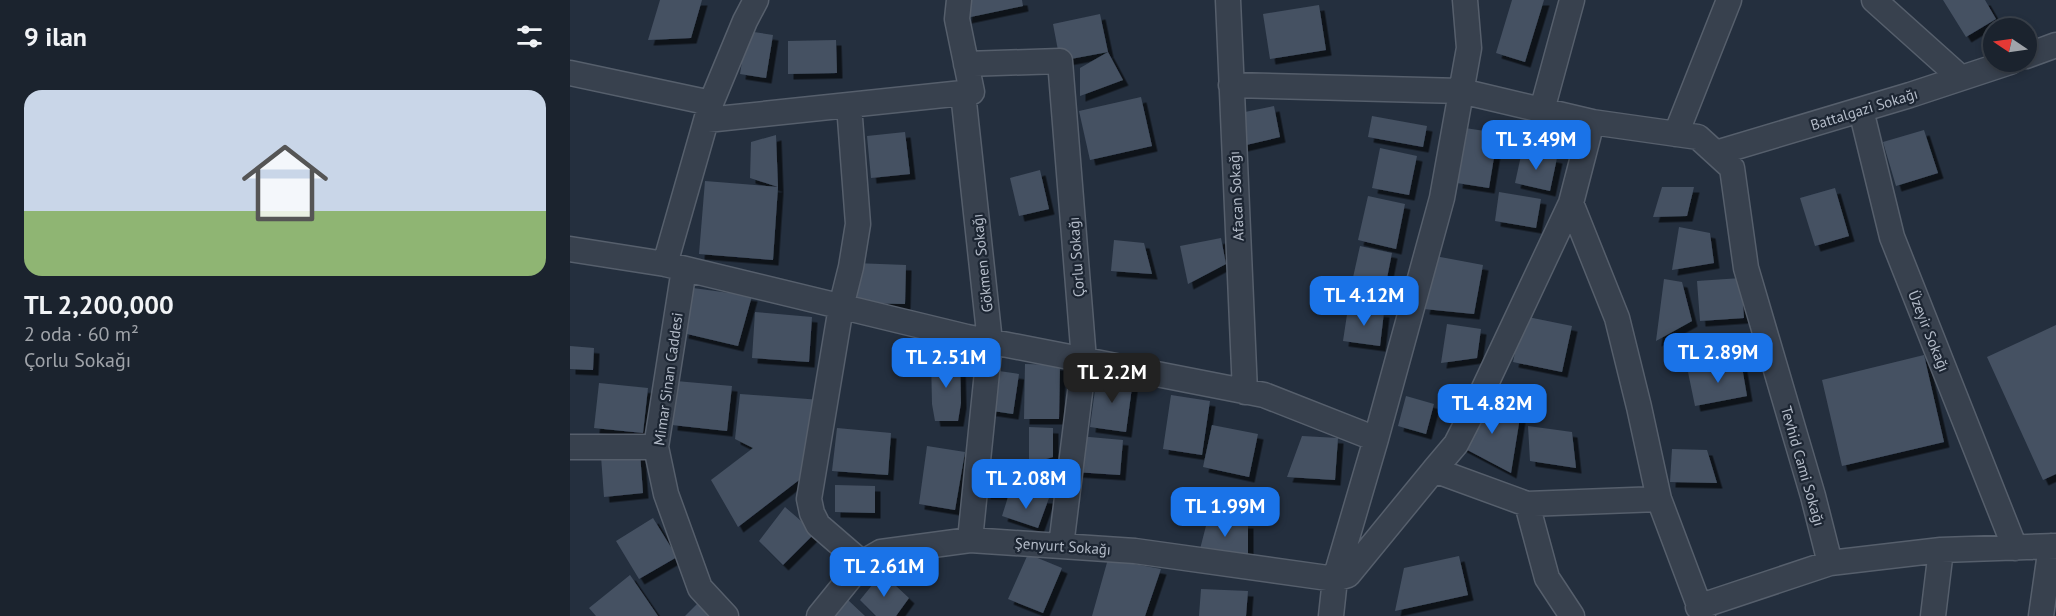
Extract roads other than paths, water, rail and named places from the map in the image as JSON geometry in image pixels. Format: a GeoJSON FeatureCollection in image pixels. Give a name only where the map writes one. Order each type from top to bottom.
{"type":"FeatureCollection","features":[{"type":"Feature","properties":{"kind":"street","name":"Mimar Sinan Caddesi"},"geometry":{"type":"LineString","coordinates":[[726,616],[700,588],[666,494],[656,447],[674,267],[709,111],[745,21],[756,0]]}},
{"type":"Feature","properties":{"kind":"street"},"geometry":{"type":"LineString","coordinates":[[959,0],[957,19],[966,64]]}},
{"type":"Feature","properties":{"kind":"street","name":"Afacan Sokağı"},"geometry":{"type":"LineString","coordinates":[[1228,0],[1245,392]]}},
{"type":"Feature","properties":{"kind":"street"},"geometry":{"type":"LineString","coordinates":[[1331,616],[1335,579],[1442,198],[1469,48],[1465,0]]}},
{"type":"Feature","properties":{"kind":"street"},"geometry":{"type":"LineString","coordinates":[[1542,110],[1572,0]]}},
{"type":"Feature","properties":{"kind":"street"},"geometry":{"type":"LineString","coordinates":[[1676,134],[1730,0]]}},
{"type":"Feature","properties":{"kind":"street"},"geometry":{"type":"LineString","coordinates":[[1874,0],[1899,9],[1961,78]]}},
{"type":"Feature","properties":{"kind":"street"},"geometry":{"type":"LineString","coordinates":[[2037,52],[2056,45]]}},
{"type":"Feature","properties":{"kind":"street","name":"Çorlu Sokağı"},"geometry":{"type":"LineString","coordinates":[[966,64],[1060,61],[1084,360],[1061,546]]}},
{"type":"Feature","properties":{"kind":"street","name":"Gökmen Sokağı"},"geometry":{"type":"LineString","coordinates":[[966,64],[972,92],[963,93],[990,342],[970,540]]}},
{"type":"Feature","properties":{"kind":"street","name":"Battalgazi Sokağı"},"geometry":{"type":"LineString","coordinates":[[1716,153],[1983,71]]}},
{"type":"Feature","properties":{"kind":"street"},"geometry":{"type":"LineString","coordinates":[[570,73],[709,111],[849,105],[963,93]]}},
{"type":"Feature","properties":{"kind":"street"},"geometry":{"type":"LineString","coordinates":[[1232,85],[1461,91]]}},
{"type":"Feature","properties":{"kind":"street","name":"Tevhid Cami Sokağı"},"geometry":{"type":"LineString","coordinates":[[1461,91],[1592,122],[1698,137],[1732,168],[1746,268],[1813,496],[1830,563]]}},
{"type":"Feature","properties":{"kind":"street"},"geometry":{"type":"LineString","coordinates":[[849,105],[858,224],[841,307],[809,499],[818,525],[862,563]]}},
{"type":"Feature","properties":{"kind":"street","name":"Üzeyir Sokağı"},"geometry":{"type":"LineString","coordinates":[[1861,110],[1892,237],[2015,548]]}},
{"type":"Feature","properties":{"kind":"street"},"geometry":{"type":"LineString","coordinates":[[1335,579],[1348,575],[1456,444],[1571,203],[1592,122]]}},
{"type":"Feature","properties":{"kind":"street"},"geometry":{"type":"LineString","coordinates":[[1571,203],[1617,318],[1659,499],[1700,611],[1830,563],[1941,550],[2054,546],[2041,616]]}},
{"type":"Feature","properties":{"kind":"street"},"geometry":{"type":"LineString","coordinates":[[570,249],[674,267],[990,342],[1264,395],[1376,439]]}},
{"type":"Feature","properties":{"kind":"street"},"geometry":{"type":"LineString","coordinates":[[570,447],[656,447]]}},
{"type":"Feature","properties":{"kind":"street"},"geometry":{"type":"LineString","coordinates":[[1434,470],[1527,504],[1659,499]]}},
{"type":"Feature","properties":{"kind":"street"},"geometry":{"type":"LineString","coordinates":[[1527,504],[1547,578],[1572,616]]}},
{"type":"Feature","properties":{"kind":"street","name":"Şenyurt Sokağı"},"geometry":{"type":"LineString","coordinates":[[819,616],[862,563],[881,552],[970,540],[1135,551],[1335,579]]}},
{"type":"Feature","properties":{"kind":"street"},"geometry":{"type":"LineString","coordinates":[[1933,616],[1941,550]]}}]}
